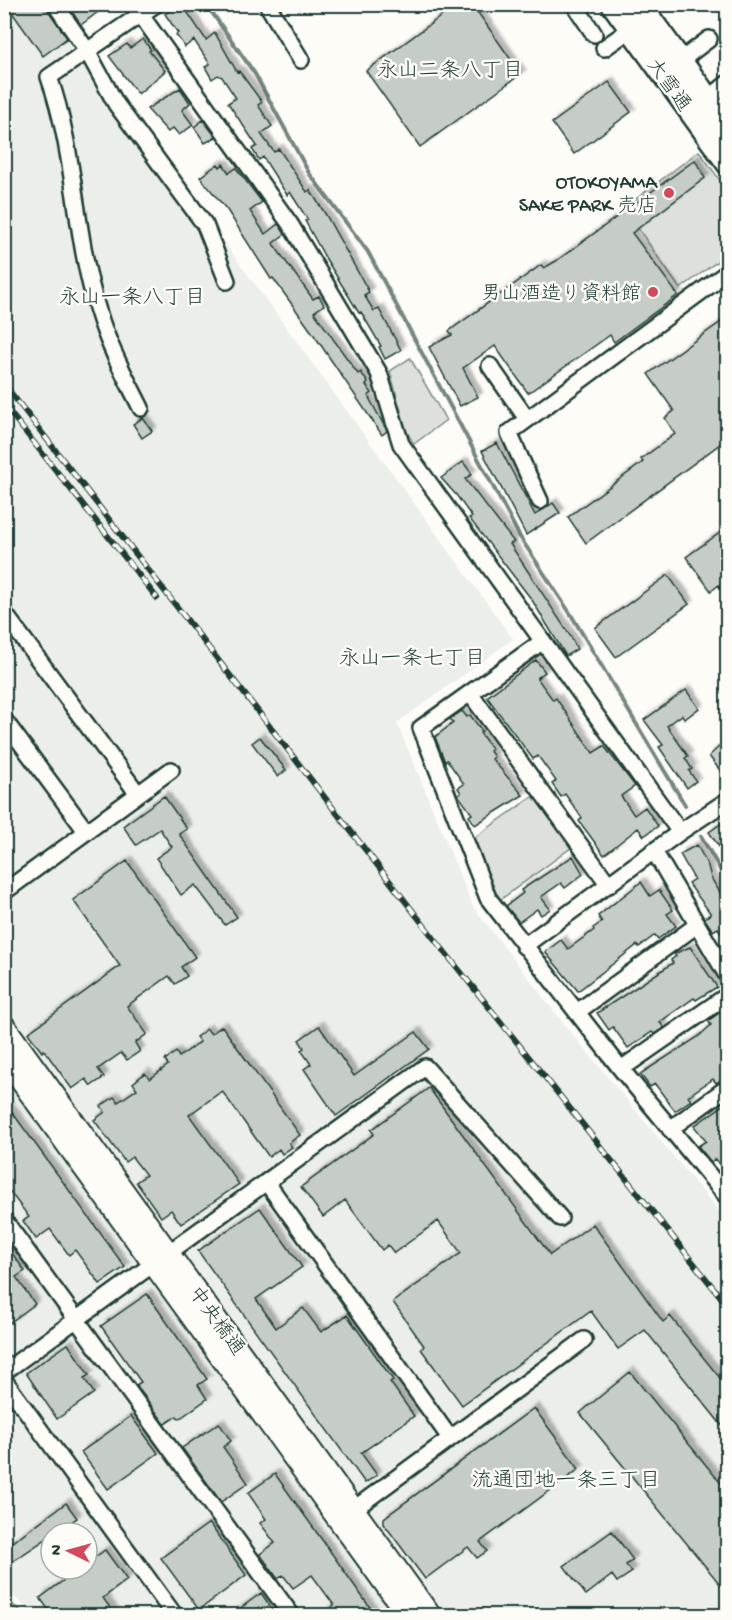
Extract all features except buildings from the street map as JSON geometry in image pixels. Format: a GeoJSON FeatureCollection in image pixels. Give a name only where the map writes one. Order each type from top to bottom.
{"type":"FeatureCollection","features":[{"type":"Feature","properties":{"kind":"highway","name":"大雪通"},"geometry":{"type":"LineString","coordinates":[[613,4],[728,163]]}},
{"type":"Feature","properties":{"kind":"highway","name":"大雪通"},"geometry":{"type":"LineString","coordinates":[[639,4],[728,127]]}},
{"type":"Feature","properties":{"kind":"main road","name":"中央橋通"},"geometry":{"type":"LineString","coordinates":[[4,1025],[162,1258],[347,1514],[431,1616]]}},
{"type":"Feature","properties":{"kind":"main road","name":"中央橋通"},"geometry":{"type":"LineString","coordinates":[[4,1058],[162,1258]]}},
{"type":"Feature","properties":{"kind":"main road","name":"中央橋通"},"geometry":{"type":"LineString","coordinates":[[347,1514],[408,1616]]}},
{"type":"Feature","properties":{"kind":"street"},"geometry":{"type":"LineString","coordinates":[[54,4],[90,49],[116,104],[205,225],[227,280]]}},
{"type":"Feature","properties":{"kind":"street"},"geometry":{"type":"LineString","coordinates":[[141,408],[116,359],[98,312],[60,110],[49,77],[90,49],[137,10],[156,4]]}},
{"type":"Feature","properties":{"kind":"street"},"geometry":{"type":"LineString","coordinates":[[267,4],[301,60]]}},
{"type":"Feature","properties":{"kind":"street"},"geometry":{"type":"LineString","coordinates":[[574,4],[594,34]]}},
{"type":"Feature","properties":{"kind":"street"},"geometry":{"type":"LineString","coordinates":[[137,10],[290,224],[379,373],[401,444],[680,832]]}},
{"type":"Feature","properties":{"kind":"street"},"geometry":{"type":"LineString","coordinates":[[604,48],[631,29]]}},
{"type":"Feature","properties":{"kind":"street"},"geometry":{"type":"LineString","coordinates":[[680,61],[709,39]]}},
{"type":"Feature","properties":{"kind":"street"},"geometry":{"type":"LineString","coordinates":[[707,100],[728,83]]}},
{"type":"Feature","properties":{"kind":"street"},"geometry":{"type":"LineString","coordinates":[[540,501],[508,433],[728,272]]}},
{"type":"Feature","properties":{"kind":"street"},"geometry":{"type":"LineString","coordinates":[[490,366],[527,419]]}},
{"type":"Feature","properties":{"kind":"street"},"geometry":{"type":"LineString","coordinates":[[4,613],[138,794]]}},
{"type":"Feature","properties":{"kind":"street"},"geometry":{"type":"LineString","coordinates":[[543,641],[421,728],[488,898],[621,1069],[670,1128],[722,1182],[728,1198]]}},
{"type":"Feature","properties":{"kind":"street"},"geometry":{"type":"LineString","coordinates":[[470,693],[609,885]]}},
{"type":"Feature","properties":{"kind":"street"},"geometry":{"type":"LineString","coordinates":[[4,720],[86,831]]}},
{"type":"Feature","properties":{"kind":"street"},"geometry":{"type":"LineString","coordinates":[[4,892],[171,770]]}},
{"type":"Feature","properties":{"kind":"street"},"geometry":{"type":"LineString","coordinates":[[524,946],[680,832],[728,800]]}},
{"type":"Feature","properties":{"kind":"street"},"geometry":{"type":"LineString","coordinates":[[654,851],[728,977]]}},
{"type":"Feature","properties":{"kind":"street"},"geometry":{"type":"LineString","coordinates":[[577,1012],[697,925]]}},
{"type":"Feature","properties":{"kind":"street"},"geometry":{"type":"LineString","coordinates":[[621,1069],[728,995]]}},
{"type":"Feature","properties":{"kind":"street"},"geometry":{"type":"LineString","coordinates":[[4,1372],[425,1067],[560,1218]]}},
{"type":"Feature","properties":{"kind":"street"},"geometry":{"type":"LineString","coordinates":[[670,1128],[728,1087]]}},
{"type":"Feature","properties":{"kind":"street"},"geometry":{"type":"LineString","coordinates":[[267,1183],[450,1438]]}},
{"type":"Feature","properties":{"kind":"street"},"geometry":{"type":"LineString","coordinates":[[4,1220],[292,1616]]}},
{"type":"Feature","properties":{"kind":"street"},"geometry":{"type":"LineString","coordinates":[[347,1514],[584,1340]]}},
{"type":"Feature","properties":{"kind":"street"},"geometry":{"type":"LineString","coordinates":[[4,1380],[175,1616]]}},
{"type":"Feature","properties":{"kind":"shaded area"},"geometry":{"type":"Polygon","coordinates":[[[4,5],[62,5],[119,98],[513,639],[397,723],[473,907],[564,1024],[727,1221],[727,1615],[34,1616],[5,1587],[4,5]]]}},
{"type":"Feature","properties":{"kind":"shaded area"},"geometry":{"type":"Polygon","coordinates":[[[699,151],[727,190],[727,254],[680,289],[624,208],[699,151]]]}},
{"type":"Feature","properties":{"kind":"shaded area"},"geometry":{"type":"Polygon","coordinates":[[[410,358],[446,420],[414,444],[406,430],[390,371],[410,358]]]}},
{"type":"Feature","properties":{"kind":"shaded area"},"geometry":{"type":"Polygon","coordinates":[[[535,795],[572,847],[500,900],[493,888],[474,838],[535,795]]]}},
{"type":"Feature","properties":{"kind":"shaded area"},"geometry":{"type":"Polygon","coordinates":[[[4,1597],[25,1615],[5,1615],[4,1597]]]}},
{"type":"Feature","properties":{"kind":"waterway"},"geometry":{"type":"LineString","coordinates":[[206,4],[255,74],[309,173],[368,252],[520,537],[570,613],[685,805]]}},
{"type":"Feature","properties":{"kind":"waterway"},"geometry":{"type":"LineString","coordinates":[[701,836],[728,883]]}},
{"type":"Feature","properties":{"kind":"railway"},"geometry":{"type":"LineString","coordinates":[[4,384],[440,946],[728,1306]]}},
{"type":"Feature","properties":{"kind":"railway"},"geometry":{"type":"LineString","coordinates":[[4,405],[157,598]]}},
{"type":"Feature","properties":{"kind":"place","name":"OTOKOYAMA SAKE PARK 売店"},"geometry":{"type":"Point","coordinates":[669,193]}},
{"type":"Feature","properties":{"kind":"place","name":"男山酒造り資料館"},"geometry":{"type":"Point","coordinates":[653,292]}},
{"type":"Feature","properties":{"kind":"district","name":"永山二条八丁目"},"geometry":{"type":"Point","coordinates":[450,69]}},
{"type":"Feature","properties":{"kind":"district","name":"永山一条八丁目"},"geometry":{"type":"Point","coordinates":[132,296]}},
{"type":"Feature","properties":{"kind":"district","name":"永山一条七丁目"},"geometry":{"type":"Point","coordinates":[412,657]}},
{"type":"Feature","properties":{"kind":"district","name":"流通団地一条三丁目"},"geometry":{"type":"Point","coordinates":[566,1479]}}]}
